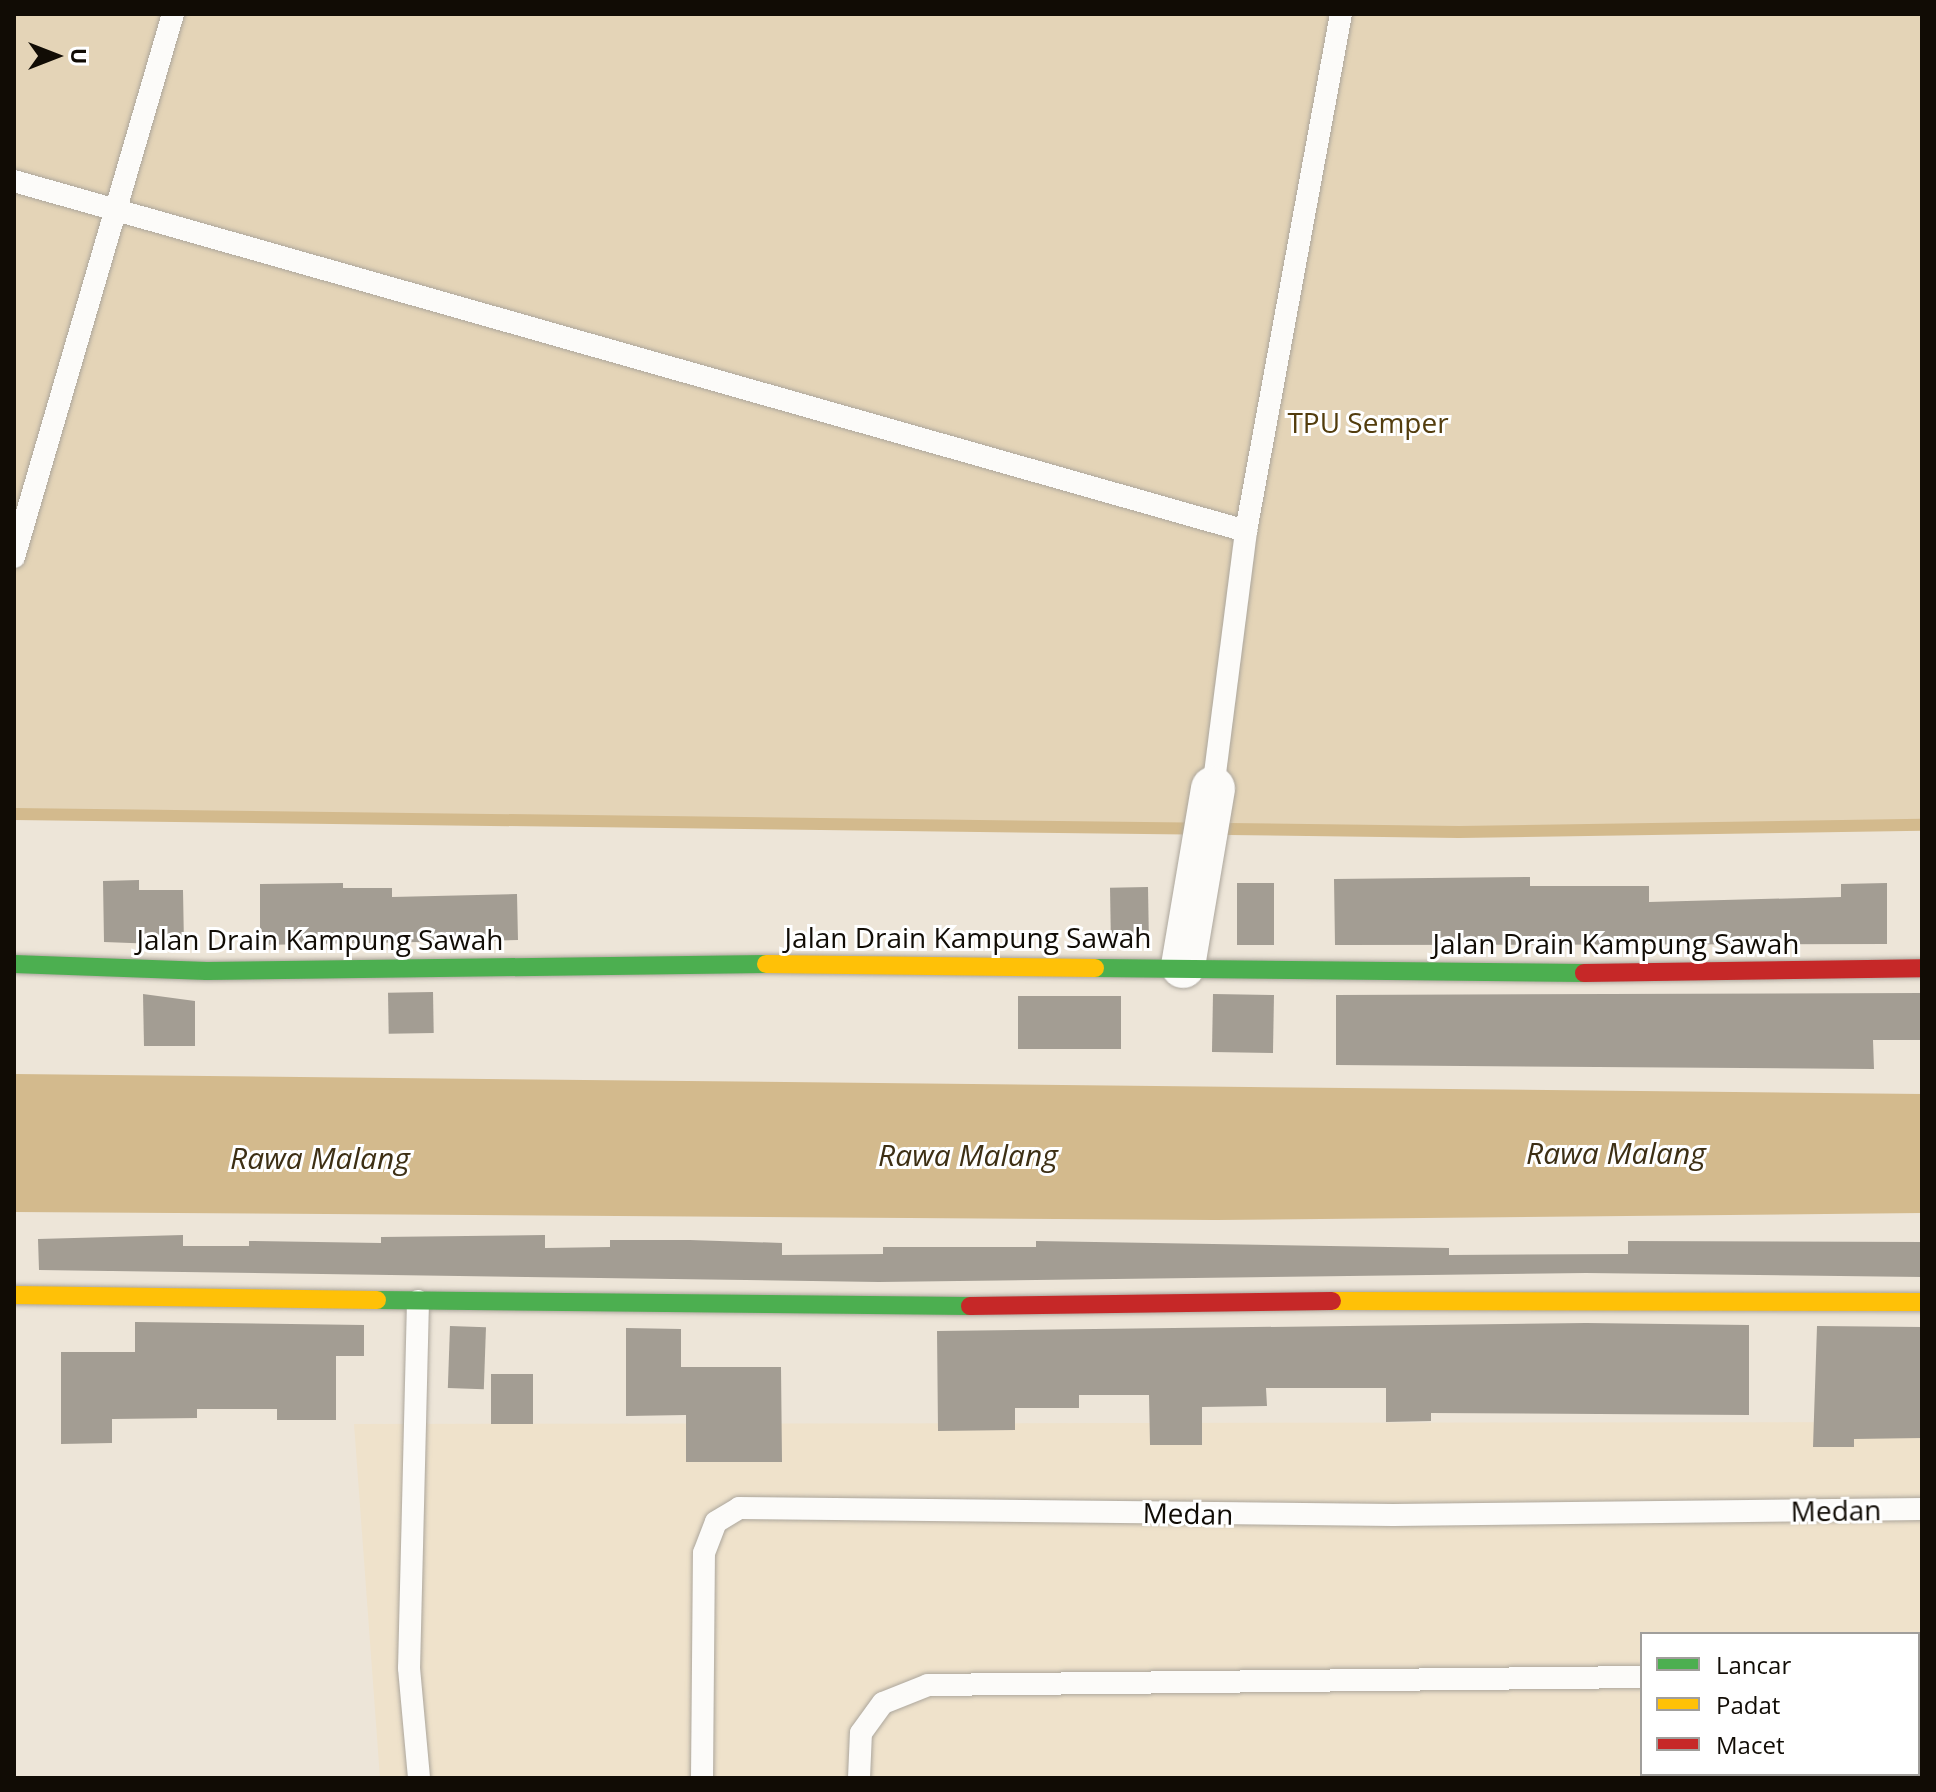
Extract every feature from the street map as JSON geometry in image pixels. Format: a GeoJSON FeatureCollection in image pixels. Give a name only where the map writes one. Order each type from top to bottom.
{"type":"FeatureCollection","features":[{"type":"Feature","properties":{"kind":"street"},"geometry":{"type":"LineString","coordinates":[[1183,966],[1213,789]]}},
{"type":"Feature","properties":{"kind":"street","name":"Jalan Drain Kampung Sawah"},"geometry":{"type":"LineString","coordinates":[[14,964],[207,971],[629,963],[1183,966],[1604,973],[1922,968]]}},
{"type":"Feature","properties":{"kind":"street"},"geometry":{"type":"LineString","coordinates":[[14,1295],[879,1307],[1586,1298],[1922,1302]]}},
{"type":"Feature","properties":{"kind":"lane"},"geometry":{"type":"LineString","coordinates":[[14,557],[118,211],[173,14]]}},
{"type":"Feature","properties":{"kind":"lane"},"geometry":{"type":"LineString","coordinates":[[1213,789],[1246,531],[1341,14]]}},
{"type":"Feature","properties":{"kind":"lane"},"geometry":{"type":"LineString","coordinates":[[14,181],[1246,531]]}},
{"type":"Feature","properties":{"kind":"lane"},"geometry":{"type":"LineString","coordinates":[[418,1301],[409,1668],[419,1778]]}},
{"type":"Feature","properties":{"kind":"lane","name":"Medan"},"geometry":{"type":"LineString","coordinates":[[702,1778],[704,1553],[716,1522],[739,1508],[1393,1515],[1922,1509]]}},
{"type":"Feature","properties":{"kind":"lane"},"geometry":{"type":"LineString","coordinates":[[859,1778],[861,1733],[883,1703],[928,1685],[1640,1677]]}},
{"type":"Feature","properties":{"kind":"shaded area"},"geometry":{"type":"Polygon","coordinates":[[[1922,1422],[1922,1778],[380,1778],[354,1424],[1922,1422]]]}},
{"type":"Feature","properties":{"kind":"green space","name":"TPU Semper"},"geometry":{"type":"Polygon","coordinates":[[[14,14],[1922,14],[1922,825],[1459,832],[14,814],[14,14]]]}},
{"type":"Feature","properties":{"kind":"water","name":"Rawa Malang"},"geometry":{"type":"Polygon","coordinates":[[[14,1074],[1922,1094],[1922,1213],[1216,1220],[14,1212],[14,1074]]]}},
{"type":"Feature","properties":{"kind":"building"},"geometry":{"type":"Polygon","coordinates":[[[1530,877],[1530,886],[1649,886],[1649,902],[1841,897],[1841,884],[1887,883],[1887,944],[1335,945],[1334,879],[1530,877]]]}},
{"type":"Feature","properties":{"kind":"building"},"geometry":{"type":"Polygon","coordinates":[[[139,880],[139,890],[183,890],[184,945],[104,942],[103,881],[139,880]]]}},
{"type":"Feature","properties":{"kind":"building"},"geometry":{"type":"Polygon","coordinates":[[[343,883],[343,888],[392,888],[392,897],[517,894],[518,940],[260,945],[260,884],[343,883]]]}},
{"type":"Feature","properties":{"kind":"building"},"geometry":{"type":"Polygon","coordinates":[[[1237,883],[1274,883],[1274,945],[1237,945],[1237,883]]]}},
{"type":"Feature","properties":{"kind":"building"},"geometry":{"type":"Polygon","coordinates":[[[1148,887],[1149,937],[1111,938],[1110,888],[1148,887]]]}},
{"type":"Feature","properties":{"kind":"building"},"geometry":{"type":"Polygon","coordinates":[[[433,992],[434,1033],[389,1034],[388,993],[433,992]]]}},
{"type":"Feature","properties":{"kind":"building"},"geometry":{"type":"Polygon","coordinates":[[[1922,993],[1922,1040],[1873,1040],[1874,1069],[1336,1065],[1336,995],[1922,993]]]}},
{"type":"Feature","properties":{"kind":"building"},"geometry":{"type":"Polygon","coordinates":[[[143,994],[195,1001],[195,1046],[144,1046],[143,994]]]}},
{"type":"Feature","properties":{"kind":"building"},"geometry":{"type":"Polygon","coordinates":[[[1213,994],[1274,995],[1273,1053],[1212,1052],[1213,994]]]}},
{"type":"Feature","properties":{"kind":"building"},"geometry":{"type":"Polygon","coordinates":[[[1018,996],[1121,996],[1121,1049],[1018,1049],[1018,996]]]}},
{"type":"Feature","properties":{"kind":"building"},"geometry":{"type":"Polygon","coordinates":[[[183,1235],[183,1246],[249,1246],[249,1241],[381,1243],[381,1237],[545,1235],[545,1248],[610,1247],[610,1240],[690,1240],[782,1243],[782,1255],[883,1254],[883,1247],[1036,1247],[1036,1241],[1449,1248],[1449,1255],[1628,1254],[1628,1241],[1922,1242],[1922,1277],[1586,1273],[879,1282],[39,1270],[38,1239],[183,1235]]]}},
{"type":"Feature","properties":{"kind":"building"},"geometry":{"type":"Polygon","coordinates":[[[135,1322],[364,1325],[364,1356],[336,1356],[336,1420],[277,1420],[277,1409],[197,1409],[197,1418],[112,1419],[112,1443],[61,1444],[61,1352],[135,1352],[135,1322]]]}},
{"type":"Feature","properties":{"kind":"building"},"geometry":{"type":"Polygon","coordinates":[[[1586,1323],[1749,1325],[1749,1415],[1431,1413],[1431,1421],[1386,1422],[1386,1388],[1266,1388],[1267,1406],[1202,1407],[1202,1445],[1150,1445],[1149,1395],[1079,1395],[1079,1408],[1015,1408],[1015,1430],[938,1431],[937,1331],[1586,1323]]]}},
{"type":"Feature","properties":{"kind":"building"},"geometry":{"type":"Polygon","coordinates":[[[450,1326],[486,1327],[484,1389],[448,1388],[450,1326]]]}},
{"type":"Feature","properties":{"kind":"building"},"geometry":{"type":"Polygon","coordinates":[[[1817,1326],[1922,1327],[1922,1438],[1854,1439],[1854,1447],[1813,1447],[1817,1326]]]}},
{"type":"Feature","properties":{"kind":"building"},"geometry":{"type":"Polygon","coordinates":[[[626,1328],[681,1329],[681,1367],[781,1367],[782,1462],[686,1462],[686,1415],[626,1416],[626,1328]]]}},
{"type":"Feature","properties":{"kind":"building"},"geometry":{"type":"Polygon","coordinates":[[[491,1374],[533,1374],[533,1424],[491,1424],[491,1374]]]}},
{"type":"Feature","properties":{"kind":"waterway"},"geometry":{"type":"LineString","coordinates":[[14,814],[1459,832],[1922,825]]}},
{"type":"Feature","properties":{"kind":"traffic: fast"},"geometry":{"type":"LineString","coordinates":[[14,964],[207,971],[766,964]]}},
{"type":"Feature","properties":{"kind":"traffic: fast"},"geometry":{"type":"LineString","coordinates":[[1095,968],[1584,973]]}},
{"type":"Feature","properties":{"kind":"traffic: fast"},"geometry":{"type":"LineString","coordinates":[[377,1300],[970,1306]]}},
{"type":"Feature","properties":{"kind":"traffic: slow"},"geometry":{"type":"LineString","coordinates":[[766,964],[1095,968]]}},
{"type":"Feature","properties":{"kind":"traffic: slow"},"geometry":{"type":"LineString","coordinates":[[14,1295],[377,1300]]}},
{"type":"Feature","properties":{"kind":"traffic: slow"},"geometry":{"type":"LineString","coordinates":[[1332,1301],[1922,1302]]}},
{"type":"Feature","properties":{"kind":"traffic: jam"},"geometry":{"type":"LineString","coordinates":[[1584,973],[1922,968]]}},
{"type":"Feature","properties":{"kind":"traffic: jam"},"geometry":{"type":"LineString","coordinates":[[970,1306],[1332,1301]]}}]}
